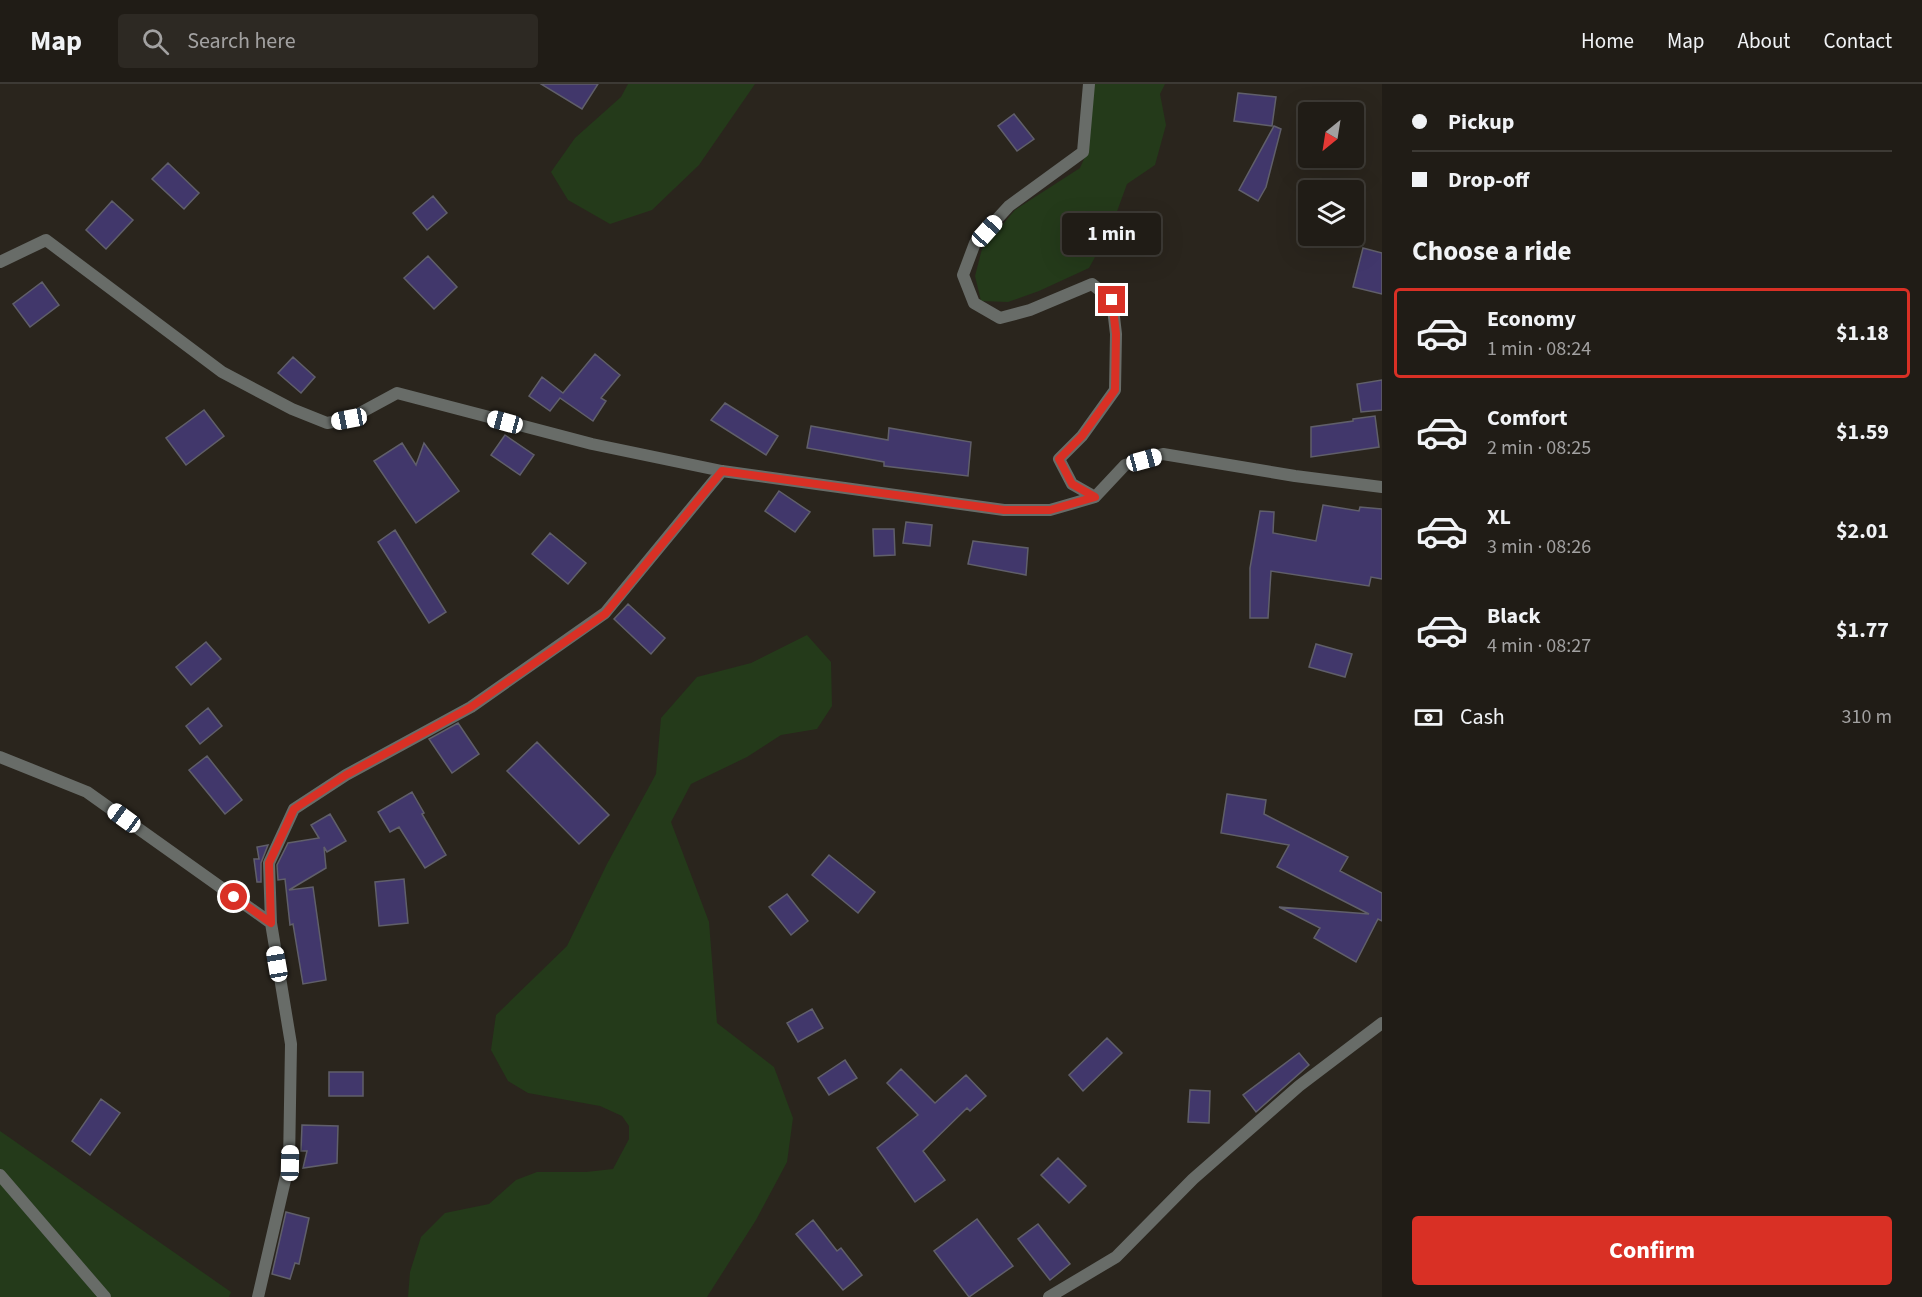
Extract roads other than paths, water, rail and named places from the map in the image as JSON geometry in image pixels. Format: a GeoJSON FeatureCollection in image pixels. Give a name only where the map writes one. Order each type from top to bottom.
{"type":"FeatureCollection","features":[{"type":"Feature","properties":{"kind":"street"},"geometry":{"type":"LineString","coordinates":[[1089,84],[1083,152],[1009,206],[975,243],[963,275],[974,303],[1000,318],[1030,310],[1092,284],[1112,300],[1116,334],[1115,390],[1082,436],[1059,459],[1072,484],[1095,497]]}},
{"type":"Feature","properties":{"kind":"street"},"geometry":{"type":"LineString","coordinates":[[0,262],[46,240],[222,372],[292,409],[327,423],[349,419],[397,393],[592,444],[722,471],[1004,510],[1050,510],[1095,497],[1125,465],[1163,454],[1296,476],[1382,487]]}},
{"type":"Feature","properties":{"kind":"street"},"geometry":{"type":"LineString","coordinates":[[258,1297],[290,1163],[291,1044],[271,923],[269,863],[294,809],[346,775],[471,707],[605,614],[722,471]]}},
{"type":"Feature","properties":{"kind":"street"},"geometry":{"type":"LineString","coordinates":[[0,757],[87,792],[271,923]]}},
{"type":"Feature","properties":{"kind":"street"},"geometry":{"type":"LineString","coordinates":[[1049,1297],[1116,1257],[1193,1179],[1299,1086],[1382,1023]]}},
{"type":"Feature","properties":{"kind":"street"},"geometry":{"type":"LineString","coordinates":[[0,1175],[105,1297]]}}]}
